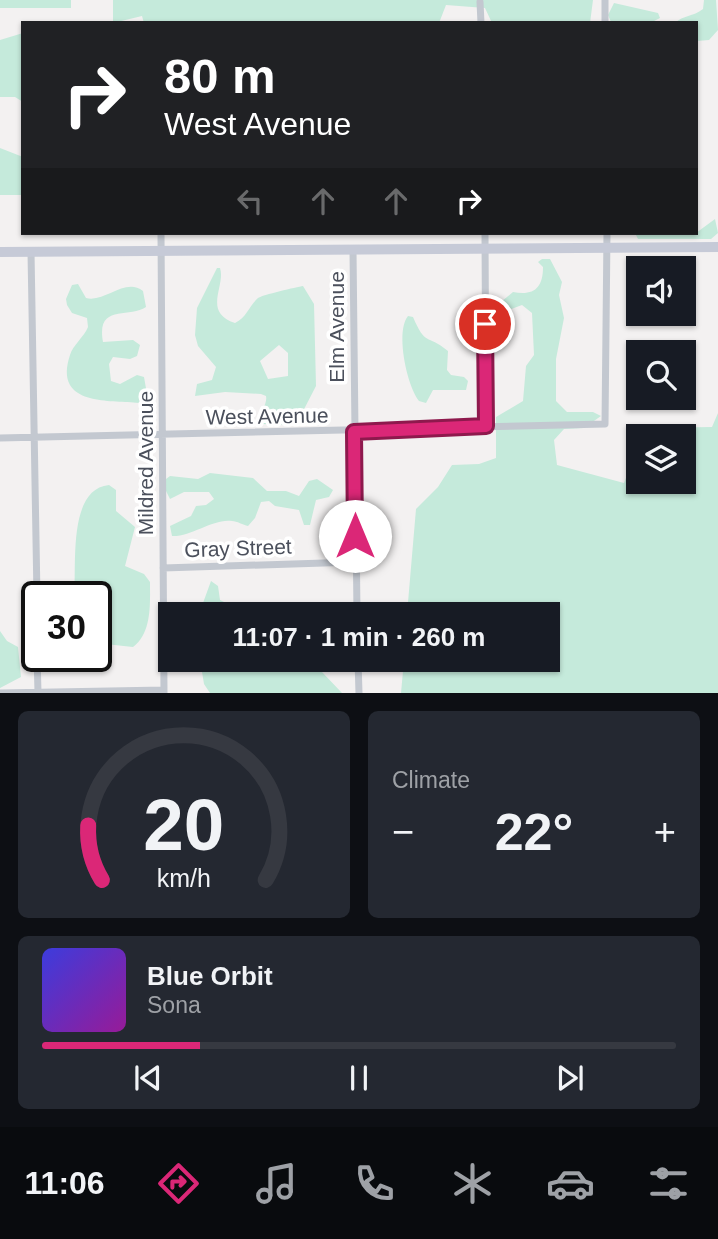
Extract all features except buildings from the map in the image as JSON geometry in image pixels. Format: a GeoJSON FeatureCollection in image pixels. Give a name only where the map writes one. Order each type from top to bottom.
{"type":"FeatureCollection","features":[{"type":"Feature","properties":{"kind":"main road"},"geometry":{"type":"LineString","coordinates":[[0,253],[161,249],[718,247]]}},
{"type":"Feature","properties":{"kind":"street"},"geometry":{"type":"LineString","coordinates":[[605,0],[605,21]]}},
{"type":"Feature","properties":{"kind":"street"},"geometry":{"type":"LineString","coordinates":[[480,2],[481,21]]}},
{"type":"Feature","properties":{"kind":"street","name":"Mildred Avenue"},"geometry":{"type":"LineString","coordinates":[[160,235],[164,691]]}},
{"type":"Feature","properties":{"kind":"street"},"geometry":{"type":"LineString","coordinates":[[485,235],[486,426]]}},
{"type":"Feature","properties":{"kind":"street"},"geometry":{"type":"LineString","coordinates":[[607,235],[607,247]]}},
{"type":"Feature","properties":{"kind":"street","name":"West Avenue"},"geometry":{"type":"LineString","coordinates":[[0,438],[354,432],[605,424],[607,247]]}},
{"type":"Feature","properties":{"kind":"street","name":"Elm Avenue"},"geometry":{"type":"LineString","coordinates":[[353,250],[357,602]]}},
{"type":"Feature","properties":{"kind":"street"},"geometry":{"type":"LineString","coordinates":[[31,253],[37,581]]}},
{"type":"Feature","properties":{"kind":"street","name":"Gray Street"},"geometry":{"type":"LineString","coordinates":[[163,568],[355,562]]}},
{"type":"Feature","properties":{"kind":"street"},"geometry":{"type":"LineString","coordinates":[[37,672],[38,692]]}},
{"type":"Feature","properties":{"kind":"street"},"geometry":{"type":"LineString","coordinates":[[358,672],[359,693]]}},
{"type":"Feature","properties":{"kind":"street"},"geometry":{"type":"LineString","coordinates":[[0,692],[164,691]]}},
{"type":"Feature","properties":{"kind":"green space"},"geometry":{"type":"Polygon","coordinates":[[[0,0],[71,0],[71,8],[0,8],[0,0]]]}},
{"type":"Feature","properties":{"kind":"green space"},"geometry":{"type":"Polygon","coordinates":[[[113,0],[593,0],[590,21],[491,21],[485,8],[446,5],[440,21],[143,21],[142,16],[113,21],[113,0]]]}},
{"type":"Feature","properties":{"kind":"green space"},"geometry":{"type":"Polygon","coordinates":[[[704,0],[716,0],[718,30],[709,40],[698,41],[698,21],[678,21],[703,9],[704,0]]]}},
{"type":"Feature","properties":{"kind":"green space"},"geometry":{"type":"Polygon","coordinates":[[[614,3],[658,13],[660,18],[654,21],[611,21],[608,15],[614,3]]]}},
{"type":"Feature","properties":{"kind":"green space"},"geometry":{"type":"Polygon","coordinates":[[[21,34],[21,101],[15,97],[0,97],[0,40],[21,34]]]}},
{"type":"Feature","properties":{"kind":"green space"},"geometry":{"type":"Polygon","coordinates":[[[0,148],[21,156],[21,195],[0,195],[0,148]]]}},
{"type":"Feature","properties":{"kind":"green space"},"geometry":{"type":"Polygon","coordinates":[[[715,219],[718,233],[711,239],[638,239],[636,235],[698,235],[698,232],[715,219]]]}},
{"type":"Feature","properties":{"kind":"green space"},"geometry":{"type":"Polygon","coordinates":[[[550,259],[562,282],[559,295],[564,318],[556,359],[556,401],[567,412],[593,412],[601,416],[584,428],[564,429],[554,440],[557,465],[624,483],[626,478],[626,494],[696,494],[696,427],[712,427],[718,413],[718,693],[401,693],[403,672],[560,672],[560,602],[408,602],[416,509],[438,487],[452,465],[479,464],[496,458],[496,417],[523,401],[526,366],[534,355],[532,313],[522,305],[493,316],[490,311],[513,292],[527,293],[536,289],[543,274],[543,267],[538,262],[550,259]]]}},
{"type":"Feature","properties":{"kind":"green space"},"geometry":{"type":"Polygon","coordinates":[[[217,268],[220,268],[221,275],[217,306],[225,318],[235,323],[258,298],[303,286],[314,304],[316,386],[300,417],[290,425],[263,424],[261,417],[266,396],[261,394],[225,392],[195,396],[197,384],[212,380],[216,367],[198,346],[195,335],[197,308],[217,268]],[[279,345],[260,361],[268,379],[288,376],[288,353],[279,345]]]}},
{"type":"Feature","properties":{"kind":"green space"},"geometry":{"type":"Polygon","coordinates":[[[78,284],[86,298],[93,299],[122,288],[136,287],[143,291],[146,307],[109,317],[102,330],[103,342],[133,340],[140,345],[137,356],[130,359],[113,357],[109,364],[111,381],[120,384],[137,375],[144,377],[147,394],[139,403],[86,397],[76,392],[69,384],[67,372],[70,355],[88,327],[87,318],[72,313],[67,305],[66,299],[72,285],[78,284]]]}},
{"type":"Feature","properties":{"kind":"green space"},"geometry":{"type":"Polygon","coordinates":[[[408,316],[413,317],[424,336],[448,351],[447,370],[451,375],[464,377],[468,381],[466,390],[433,390],[426,403],[419,401],[410,384],[404,359],[403,334],[408,316]]]}},
{"type":"Feature","properties":{"kind":"green space"},"geometry":{"type":"Polygon","coordinates":[[[210,473],[253,478],[267,491],[286,491],[299,496],[309,481],[317,479],[333,490],[329,497],[316,500],[310,525],[304,525],[299,510],[275,506],[269,501],[261,502],[255,518],[248,526],[225,521],[187,534],[172,536],[170,526],[191,516],[196,506],[206,505],[214,499],[209,492],[184,492],[170,499],[166,491],[166,479],[170,476],[198,479],[210,473]]]}},
{"type":"Feature","properties":{"kind":"green space"},"geometry":{"type":"Polygon","coordinates":[[[109,485],[116,490],[116,511],[135,527],[125,566],[144,574],[150,582],[147,626],[133,647],[112,645],[112,581],[74,581],[80,514],[86,500],[96,490],[109,485]]]}},
{"type":"Feature","properties":{"kind":"green space"},"geometry":{"type":"Polygon","coordinates":[[[211,581],[218,586],[220,600],[226,602],[203,602],[211,581]]]}},
{"type":"Feature","properties":{"kind":"green space"},"geometry":{"type":"Polygon","coordinates":[[[0,631],[7,641],[18,647],[21,677],[0,688],[0,631]]]}},
{"type":"Feature","properties":{"kind":"green space"},"geometry":{"type":"Polygon","coordinates":[[[202,672],[322,672],[342,693],[210,693],[204,684],[202,672]]]}},
{"type":"Feature","properties":{"kind":"route"},"geometry":{"type":"LineString","coordinates":[[355,536],[354,432],[486,426],[485,324]]}}]}
